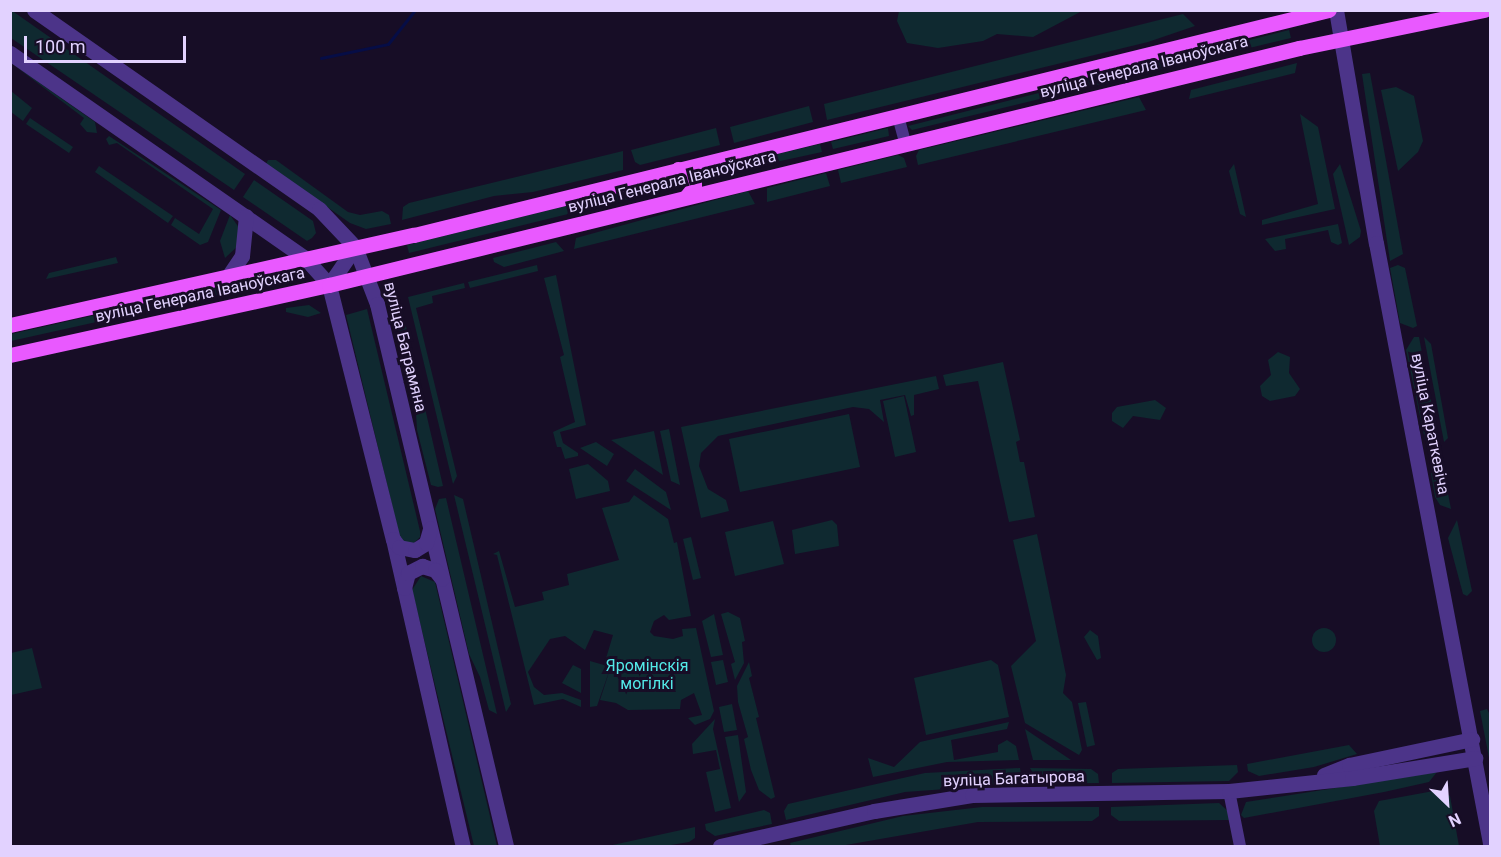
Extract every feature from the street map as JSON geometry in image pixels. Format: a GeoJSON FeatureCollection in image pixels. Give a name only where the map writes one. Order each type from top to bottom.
{"type":"FeatureCollection","features":[{"type":"Feature","properties":{"kind":"main road","name":"вуліца Генерала Іваноўскага"},"geometry":{"type":"LineString","coordinates":[[10,325],[355,247],[1329,10]]}},
{"type":"Feature","properties":{"kind":"main road","name":"вуліца Генерала Іваноўскага"},"geometry":{"type":"LineString","coordinates":[[10,355],[328,285],[905,143],[1341,40],[1484,10]]}},
{"type":"Feature","properties":{"kind":"main road"},"geometry":{"type":"LineString","coordinates":[[707,162],[700,177],[713,190]]}},
{"type":"Feature","properties":{"kind":"main road"},"geometry":{"type":"LineString","coordinates":[[678,169],[688,171],[694,179],[694,188],[686,197]]}},
{"type":"Feature","properties":{"kind":"street","name":"вуліца Баграмяна"},"geometry":{"type":"LineString","coordinates":[[34,10],[319,209],[355,247],[369,275],[506,846]]}},
{"type":"Feature","properties":{"kind":"street","name":"вуліца Караткевіча"},"geometry":{"type":"LineString","coordinates":[[1336,10],[1491,843]]}},
{"type":"Feature","properties":{"kind":"street"},"geometry":{"type":"LineString","coordinates":[[10,53],[305,258],[328,285],[393,539],[463,846]]}},
{"type":"Feature","properties":{"kind":"street"},"geometry":{"type":"LineString","coordinates":[[897,116],[905,143]]}},
{"type":"Feature","properties":{"kind":"street"},"geometry":{"type":"LineString","coordinates":[[229,275],[242,256],[246,216]]}},
{"type":"Feature","properties":{"kind":"street"},"geometry":{"type":"LineString","coordinates":[[328,285],[355,247]]}},
{"type":"Feature","properties":{"kind":"street"},"geometry":{"type":"LineString","coordinates":[[393,539],[399,547],[415,550],[426,543],[430,529]]}},
{"type":"Feature","properties":{"kind":"street"},"geometry":{"type":"LineString","coordinates":[[405,593],[406,578],[417,568],[435,570],[443,582]]}},
{"type":"Feature","properties":{"kind":"street","name":"вуліца Багатырова"},"geometry":{"type":"LineString","coordinates":[[1313,779],[1348,765],[1472,739]]}},
{"type":"Feature","properties":{"kind":"street","name":"вуліца Багатырова"},"geometry":{"type":"LineString","coordinates":[[720,846],[746,844],[885,809],[972,795],[1229,791],[1313,779],[1352,778],[1475,758]]}},
{"type":"Feature","properties":{"kind":"street"},"geometry":{"type":"LineString","coordinates":[[1229,791],[1240,846]]}},
{"type":"Feature","properties":{"kind":"green space"},"geometry":{"type":"Polygon","coordinates":[[[11,10],[245,174],[234,190],[11,38],[11,10]]]}},
{"type":"Feature","properties":{"kind":"green space"},"geometry":{"type":"Polygon","coordinates":[[[899,10],[1082,11],[1033,37],[997,34],[983,41],[938,48],[907,43],[897,21],[899,10]]]}},
{"type":"Feature","properties":{"kind":"green space"},"geometry":{"type":"Polygon","coordinates":[[[1183,14],[1195,26],[1148,42],[827,120],[824,104],[1183,14]]]}},
{"type":"Feature","properties":{"kind":"green space"},"geometry":{"type":"Polygon","coordinates":[[[1289,30],[1291,38],[912,130],[908,126],[1289,30]]]}},
{"type":"Feature","properties":{"kind":"green space"},"geometry":{"type":"Polygon","coordinates":[[[11,63],[95,122],[97,133],[87,132],[80,124],[84,118],[11,63]]]}},
{"type":"Feature","properties":{"kind":"green space"},"geometry":{"type":"Polygon","coordinates":[[[1297,63],[1295,73],[1189,99],[1191,90],[1297,63]]]}},
{"type":"Feature","properties":{"kind":"green space"},"geometry":{"type":"Polygon","coordinates":[[[1370,73],[1403,254],[1390,261],[1362,74],[1370,73]]]}},
{"type":"Feature","properties":{"kind":"green space"},"geometry":{"type":"Polygon","coordinates":[[[1396,87],[1414,96],[1423,141],[1418,152],[1398,171],[1381,90],[1396,87]]]}},
{"type":"Feature","properties":{"kind":"green space"},"geometry":{"type":"Polygon","coordinates":[[[11,91],[32,108],[23,121],[11,112],[11,91]]]}},
{"type":"Feature","properties":{"kind":"green space"},"geometry":{"type":"Polygon","coordinates":[[[1139,97],[1146,110],[918,165],[916,156],[919,150],[1139,97]]]}},
{"type":"Feature","properties":{"kind":"green space"},"geometry":{"type":"Polygon","coordinates":[[[809,106],[813,122],[734,143],[730,127],[809,106]]]}},
{"type":"Feature","properties":{"kind":"green space"},"geometry":{"type":"Polygon","coordinates":[[[1300,114],[1318,127],[1335,209],[1262,225],[1262,220],[1318,204],[1300,114]]]}},
{"type":"Feature","properties":{"kind":"green space"},"geometry":{"type":"Polygon","coordinates":[[[30,118],[73,147],[69,153],[26,124],[30,118]]]}},
{"type":"Feature","properties":{"kind":"green space"},"geometry":{"type":"Polygon","coordinates":[[[716,128],[720,145],[640,165],[635,162],[631,150],[716,128]]]}},
{"type":"Feature","properties":{"kind":"green space"},"geometry":{"type":"Polygon","coordinates":[[[888,128],[889,136],[833,149],[831,142],[888,128]]]}},
{"type":"Feature","properties":{"kind":"green space"},"geometry":{"type":"Polygon","coordinates":[[[109,136],[221,210],[208,242],[200,245],[171,225],[175,218],[199,234],[213,209],[117,143],[109,145],[106,139],[109,136]]]}},
{"type":"Feature","properties":{"kind":"green space"},"geometry":{"type":"Polygon","coordinates":[[[820,144],[822,152],[706,177],[707,171],[820,144]]]}},
{"type":"Feature","properties":{"kind":"green space"},"geometry":{"type":"Polygon","coordinates":[[[623,151],[623,170],[533,192],[494,196],[402,220],[403,207],[409,203],[623,151]]]}},
{"type":"Feature","properties":{"kind":"green space"},"geometry":{"type":"Polygon","coordinates":[[[898,155],[904,158],[907,167],[841,183],[838,170],[898,155]]]}},
{"type":"Feature","properties":{"kind":"green space"},"geometry":{"type":"Polygon","coordinates":[[[268,160],[276,160],[348,212],[360,215],[382,211],[389,215],[391,224],[366,229],[350,223],[266,164],[268,160]]]}},
{"type":"Feature","properties":{"kind":"green space"},"geometry":{"type":"Polygon","coordinates":[[[1234,164],[1246,217],[1240,214],[1229,171],[1234,164]]]}},
{"type":"Feature","properties":{"kind":"green space"},"geometry":{"type":"Polygon","coordinates":[[[1340,164],[1361,231],[1360,237],[1349,245],[1333,174],[1340,164]]]}},
{"type":"Feature","properties":{"kind":"green space"},"geometry":{"type":"Polygon","coordinates":[[[99,166],[173,216],[168,223],[95,172],[99,166]]]}},
{"type":"Feature","properties":{"kind":"green space"},"geometry":{"type":"Polygon","coordinates":[[[826,173],[830,186],[767,202],[767,188],[826,173]]]}},
{"type":"Feature","properties":{"kind":"green space"},"geometry":{"type":"Polygon","coordinates":[[[684,177],[686,185],[409,253],[407,245],[684,177]]]}},
{"type":"Feature","properties":{"kind":"green space"},"geometry":{"type":"Polygon","coordinates":[[[254,180],[313,221],[316,233],[312,238],[307,241],[243,197],[254,180]]]}},
{"type":"Feature","properties":{"kind":"green space"},"geometry":{"type":"Polygon","coordinates":[[[748,191],[755,204],[574,249],[576,238],[748,191]]]}},
{"type":"Feature","properties":{"kind":"green space"},"geometry":{"type":"Polygon","coordinates":[[[230,215],[240,229],[239,245],[225,258],[220,241],[230,215]]]}},
{"type":"Feature","properties":{"kind":"green space"},"geometry":{"type":"Polygon","coordinates":[[[1338,224],[1342,243],[1338,245],[1331,242],[1328,230],[1285,239],[1286,249],[1275,251],[1265,239],[1338,224]]]}},
{"type":"Feature","properties":{"kind":"green space"},"geometry":{"type":"Polygon","coordinates":[[[556,242],[564,251],[504,267],[494,262],[493,258],[556,242]]]}},
{"type":"Feature","properties":{"kind":"green space"},"geometry":{"type":"Polygon","coordinates":[[[116,257],[118,263],[46,279],[49,273],[116,257]]]}},
{"type":"Feature","properties":{"kind":"green space"},"geometry":{"type":"Polygon","coordinates":[[[537,265],[538,271],[470,288],[468,282],[537,265]]]}},
{"type":"Feature","properties":{"kind":"green space"},"geometry":{"type":"Polygon","coordinates":[[[1398,265],[1405,268],[1417,326],[1413,328],[1400,323],[1390,268],[1398,265]]]}},
{"type":"Feature","properties":{"kind":"green space"},"geometry":{"type":"Polygon","coordinates":[[[297,270],[299,277],[229,294],[227,286],[297,270]]]}},
{"type":"Feature","properties":{"kind":"green space"},"geometry":{"type":"Polygon","coordinates":[[[556,275],[586,425],[560,432],[563,443],[578,453],[578,456],[565,459],[561,447],[557,447],[553,432],[575,422],[560,357],[564,355],[544,278],[556,275]]]}},
{"type":"Feature","properties":{"kind":"green space"},"geometry":{"type":"Polygon","coordinates":[[[464,283],[465,288],[432,296],[433,303],[416,308],[457,476],[453,484],[408,297],[464,283]]]}},
{"type":"Feature","properties":{"kind":"green space"},"geometry":{"type":"Polygon","coordinates":[[[216,288],[218,295],[11,341],[11,334],[216,288]]]}},
{"type":"Feature","properties":{"kind":"green space"},"geometry":{"type":"Polygon","coordinates":[[[396,303],[402,309],[443,486],[431,485],[417,430],[415,396],[392,304],[396,303]]]}},
{"type":"Feature","properties":{"kind":"green space"},"geometry":{"type":"Polygon","coordinates":[[[309,305],[321,313],[308,317],[286,312],[286,308],[309,305]]]}},
{"type":"Feature","properties":{"kind":"green space"},"geometry":{"type":"Polygon","coordinates":[[[367,309],[420,531],[420,537],[413,544],[404,544],[399,534],[346,315],[367,309]]]}},
{"type":"Feature","properties":{"kind":"green space"},"geometry":{"type":"Polygon","coordinates":[[[1414,337],[1419,337],[1439,442],[1433,443],[1425,440],[1406,350],[1414,337]]]}},
{"type":"Feature","properties":{"kind":"green space"},"geometry":{"type":"Polygon","coordinates":[[[1424,337],[1431,344],[1448,438],[1444,442],[1424,337]]]}},
{"type":"Feature","properties":{"kind":"green space"},"geometry":{"type":"Polygon","coordinates":[[[1278,352],[1290,357],[1289,373],[1300,389],[1295,396],[1270,401],[1262,396],[1260,386],[1271,375],[1268,360],[1278,352]]]}},
{"type":"Feature","properties":{"kind":"green space"},"geometry":{"type":"Polygon","coordinates":[[[1003,362],[1020,440],[1016,442],[1020,462],[1024,462],[1035,517],[1009,522],[978,381],[946,386],[943,375],[1003,362]]]}},
{"type":"Feature","properties":{"kind":"green space"},"geometry":{"type":"Polygon","coordinates":[[[936,376],[939,389],[914,395],[914,415],[911,416],[905,395],[880,400],[884,422],[869,409],[853,407],[718,436],[701,453],[699,466],[708,489],[726,500],[729,511],[701,518],[681,427],[936,376]]]}},
{"type":"Feature","properties":{"kind":"green space"},"geometry":{"type":"Polygon","coordinates":[[[904,396],[916,452],[895,457],[883,401],[904,396]]]}},
{"type":"Feature","properties":{"kind":"green space"},"geometry":{"type":"Polygon","coordinates":[[[1155,400],[1166,408],[1160,420],[1133,416],[1123,428],[1112,421],[1112,413],[1117,407],[1155,400]]]}},
{"type":"Feature","properties":{"kind":"green space"},"geometry":{"type":"Polygon","coordinates":[[[849,414],[860,467],[740,492],[729,439],[849,414]]]}},
{"type":"Feature","properties":{"kind":"green space"},"geometry":{"type":"Polygon","coordinates":[[[669,429],[680,485],[671,481],[660,431],[669,429]]]}},
{"type":"Feature","properties":{"kind":"green space"},"geometry":{"type":"Polygon","coordinates":[[[654,431],[663,475],[611,440],[654,431]]]}},
{"type":"Feature","properties":{"kind":"green space"},"geometry":{"type":"Polygon","coordinates":[[[596,442],[614,454],[607,466],[580,448],[596,442]]]}},
{"type":"Feature","properties":{"kind":"green space"},"geometry":{"type":"Polygon","coordinates":[[[588,464],[608,481],[610,491],[576,499],[569,469],[588,464]]]}},
{"type":"Feature","properties":{"kind":"green space"},"geometry":{"type":"Polygon","coordinates":[[[635,469],[666,492],[671,510],[626,481],[635,469]]]}},
{"type":"Feature","properties":{"kind":"green space"},"geometry":{"type":"Polygon","coordinates":[[[1431,473],[1444,473],[1451,509],[1440,505],[1435,497],[1431,473]]]}},
{"type":"Feature","properties":{"kind":"green space"},"geometry":{"type":"Polygon","coordinates":[[[454,495],[463,499],[511,704],[506,712],[454,495]]]}},
{"type":"Feature","properties":{"kind":"green space","name":"Яромінскія могілкі"},"geometry":{"type":"Polygon","coordinates":[[[634,495],[668,519],[674,543],[677,542],[691,616],[669,620],[664,615],[654,621],[650,632],[654,636],[673,639],[683,636],[682,629],[696,628],[714,711],[710,719],[695,725],[688,718],[702,715],[694,693],[681,700],[680,709],[628,710],[616,703],[600,700],[612,663],[597,706],[590,707],[590,661],[604,665],[613,635],[594,630],[585,650],[565,636],[550,639],[528,672],[534,687],[544,695],[562,693],[581,700],[581,707],[563,699],[534,705],[497,555],[493,554],[499,551],[515,607],[544,600],[542,592],[569,585],[567,574],[619,560],[602,508],[629,502],[634,495]]]}},
{"type":"Feature","properties":{"kind":"green space"},"geometry":{"type":"Polygon","coordinates":[[[446,498],[497,714],[489,710],[480,677],[469,654],[435,509],[439,499],[446,498]]]}},
{"type":"Feature","properties":{"kind":"green space"},"geometry":{"type":"Polygon","coordinates":[[[832,520],[837,525],[839,546],[795,554],[792,530],[832,520]]]}},
{"type":"Feature","properties":{"kind":"green space"},"geometry":{"type":"Polygon","coordinates":[[[1457,520],[1472,591],[1467,596],[1463,594],[1448,538],[1457,520]]]}},
{"type":"Feature","properties":{"kind":"green space"},"geometry":{"type":"Polygon","coordinates":[[[773,521],[784,564],[735,576],[725,532],[773,521]]]}},
{"type":"Feature","properties":{"kind":"green space"},"geometry":{"type":"Polygon","coordinates":[[[1037,534],[1066,675],[1063,693],[1072,702],[1082,750],[1079,755],[1025,723],[1011,666],[1036,641],[1013,540],[1037,534]]]}},
{"type":"Feature","properties":{"kind":"green space"},"geometry":{"type":"Polygon","coordinates":[[[691,537],[701,578],[693,580],[683,539],[691,537]]]}},
{"type":"Feature","properties":{"kind":"green space"},"geometry":{"type":"Polygon","coordinates":[[[421,576],[435,582],[497,846],[474,846],[412,590],[421,576]]]}},
{"type":"Feature","properties":{"kind":"green space"},"geometry":{"type":"Polygon","coordinates":[[[728,612],[740,618],[745,641],[742,642],[744,663],[735,680],[731,664],[735,662],[721,614],[728,612]]]}},
{"type":"Feature","properties":{"kind":"green space"},"geometry":{"type":"Polygon","coordinates":[[[714,614],[723,655],[711,657],[702,621],[714,614]]]}},
{"type":"Feature","properties":{"kind":"green space"},"geometry":{"type":"Polygon","coordinates":[[[1324,628],[1333,631],[1336,640],[1333,649],[1324,652],[1315,649],[1312,640],[1315,631],[1324,628]]]}},
{"type":"Feature","properties":{"kind":"green space"},"geometry":{"type":"Polygon","coordinates":[[[1090,630],[1098,636],[1101,658],[1097,660],[1084,637],[1090,630]]]}},
{"type":"Feature","properties":{"kind":"green space"},"geometry":{"type":"Polygon","coordinates":[[[32,648],[42,688],[11,695],[11,653],[32,648]]]}},
{"type":"Feature","properties":{"kind":"green space"},"geometry":{"type":"Polygon","coordinates":[[[723,660],[728,682],[716,685],[711,662],[723,660]]]}},
{"type":"Feature","properties":{"kind":"green space"},"geometry":{"type":"Polygon","coordinates":[[[991,660],[998,665],[1009,717],[926,735],[914,678],[991,660]]]}},
{"type":"Feature","properties":{"kind":"green space"},"geometry":{"type":"Polygon","coordinates":[[[749,662],[752,676],[749,678],[759,717],[756,718],[775,797],[771,799],[759,790],[751,770],[744,739],[748,737],[738,702],[737,686],[749,662]]]}},
{"type":"Feature","properties":{"kind":"green space"},"geometry":{"type":"Polygon","coordinates":[[[573,665],[581,669],[581,693],[562,683],[573,665]]]}},
{"type":"Feature","properties":{"kind":"green space"},"geometry":{"type":"Polygon","coordinates":[[[1086,702],[1095,745],[1087,747],[1078,703],[1086,702]]]}},
{"type":"Feature","properties":{"kind":"green space"},"geometry":{"type":"Polygon","coordinates":[[[732,704],[737,730],[724,732],[719,707],[732,704]]]}},
{"type":"Feature","properties":{"kind":"green space"},"geometry":{"type":"Polygon","coordinates":[[[1487,709],[1490,715],[1490,763],[1480,711],[1487,709]]]}},
{"type":"Feature","properties":{"kind":"green space"},"geometry":{"type":"Polygon","coordinates":[[[715,719],[713,729],[731,808],[715,812],[706,772],[720,769],[716,750],[693,754],[692,744],[715,719]]]}},
{"type":"Feature","properties":{"kind":"green space"},"geometry":{"type":"Polygon","coordinates":[[[1009,722],[1007,729],[951,740],[954,760],[998,752],[998,745],[1007,740],[1016,746],[1019,760],[947,762],[873,777],[868,758],[894,767],[920,742],[1009,722]]]}},
{"type":"Feature","properties":{"kind":"green space"},"geometry":{"type":"Polygon","coordinates":[[[1025,729],[1071,760],[1033,760],[1025,729]]]}},
{"type":"Feature","properties":{"kind":"green space"},"geometry":{"type":"Polygon","coordinates":[[[738,735],[746,792],[739,802],[725,737],[738,735]]]}},
{"type":"Feature","properties":{"kind":"green space"},"geometry":{"type":"Polygon","coordinates":[[[1349,745],[1357,754],[1314,767],[1259,776],[1248,771],[1247,764],[1349,745]]]}},
{"type":"Feature","properties":{"kind":"green space"},"geometry":{"type":"Polygon","coordinates":[[[1237,765],[1238,772],[1229,781],[1112,783],[1112,773],[1118,769],[1237,765]]]}},
{"type":"Feature","properties":{"kind":"green space"},"geometry":{"type":"Polygon","coordinates":[[[1020,768],[1021,774],[1014,784],[905,792],[786,820],[784,811],[788,804],[925,773],[1020,768]]]}},
{"type":"Feature","properties":{"kind":"green space"},"geometry":{"type":"Polygon","coordinates":[[[1030,768],[1091,769],[1098,774],[1099,783],[1039,784],[1030,768]]]}},
{"type":"Feature","properties":{"kind":"green space"},"geometry":{"type":"Polygon","coordinates":[[[1437,772],[1429,782],[1384,792],[1244,818],[1241,815],[1246,802],[1437,772]]]}},
{"type":"Feature","properties":{"kind":"green space"},"geometry":{"type":"Polygon","coordinates":[[[1439,790],[1450,796],[1459,846],[1380,846],[1374,811],[1379,801],[1439,790]]]}},
{"type":"Feature","properties":{"kind":"green space"},"geometry":{"type":"Polygon","coordinates":[[[1219,803],[1229,812],[1229,820],[1119,821],[1111,815],[1111,807],[1219,803]]]}},
{"type":"Feature","properties":{"kind":"green space"},"geometry":{"type":"Polygon","coordinates":[[[982,807],[1099,807],[1099,816],[1092,821],[978,822],[840,846],[791,846],[790,843],[903,816],[982,807]]]}},
{"type":"Feature","properties":{"kind":"green space"},"geometry":{"type":"Polygon","coordinates":[[[764,810],[770,813],[772,824],[715,836],[706,830],[705,824],[764,810]]]}},
{"type":"Feature","properties":{"kind":"green space"},"geometry":{"type":"Polygon","coordinates":[[[695,827],[695,838],[689,842],[665,846],[608,846],[695,827]]]}},
{"type":"Feature","properties":{"kind":"waterway"},"geometry":{"type":"LineString","coordinates":[[321,58],[388,44],[415,10]]}}]}
